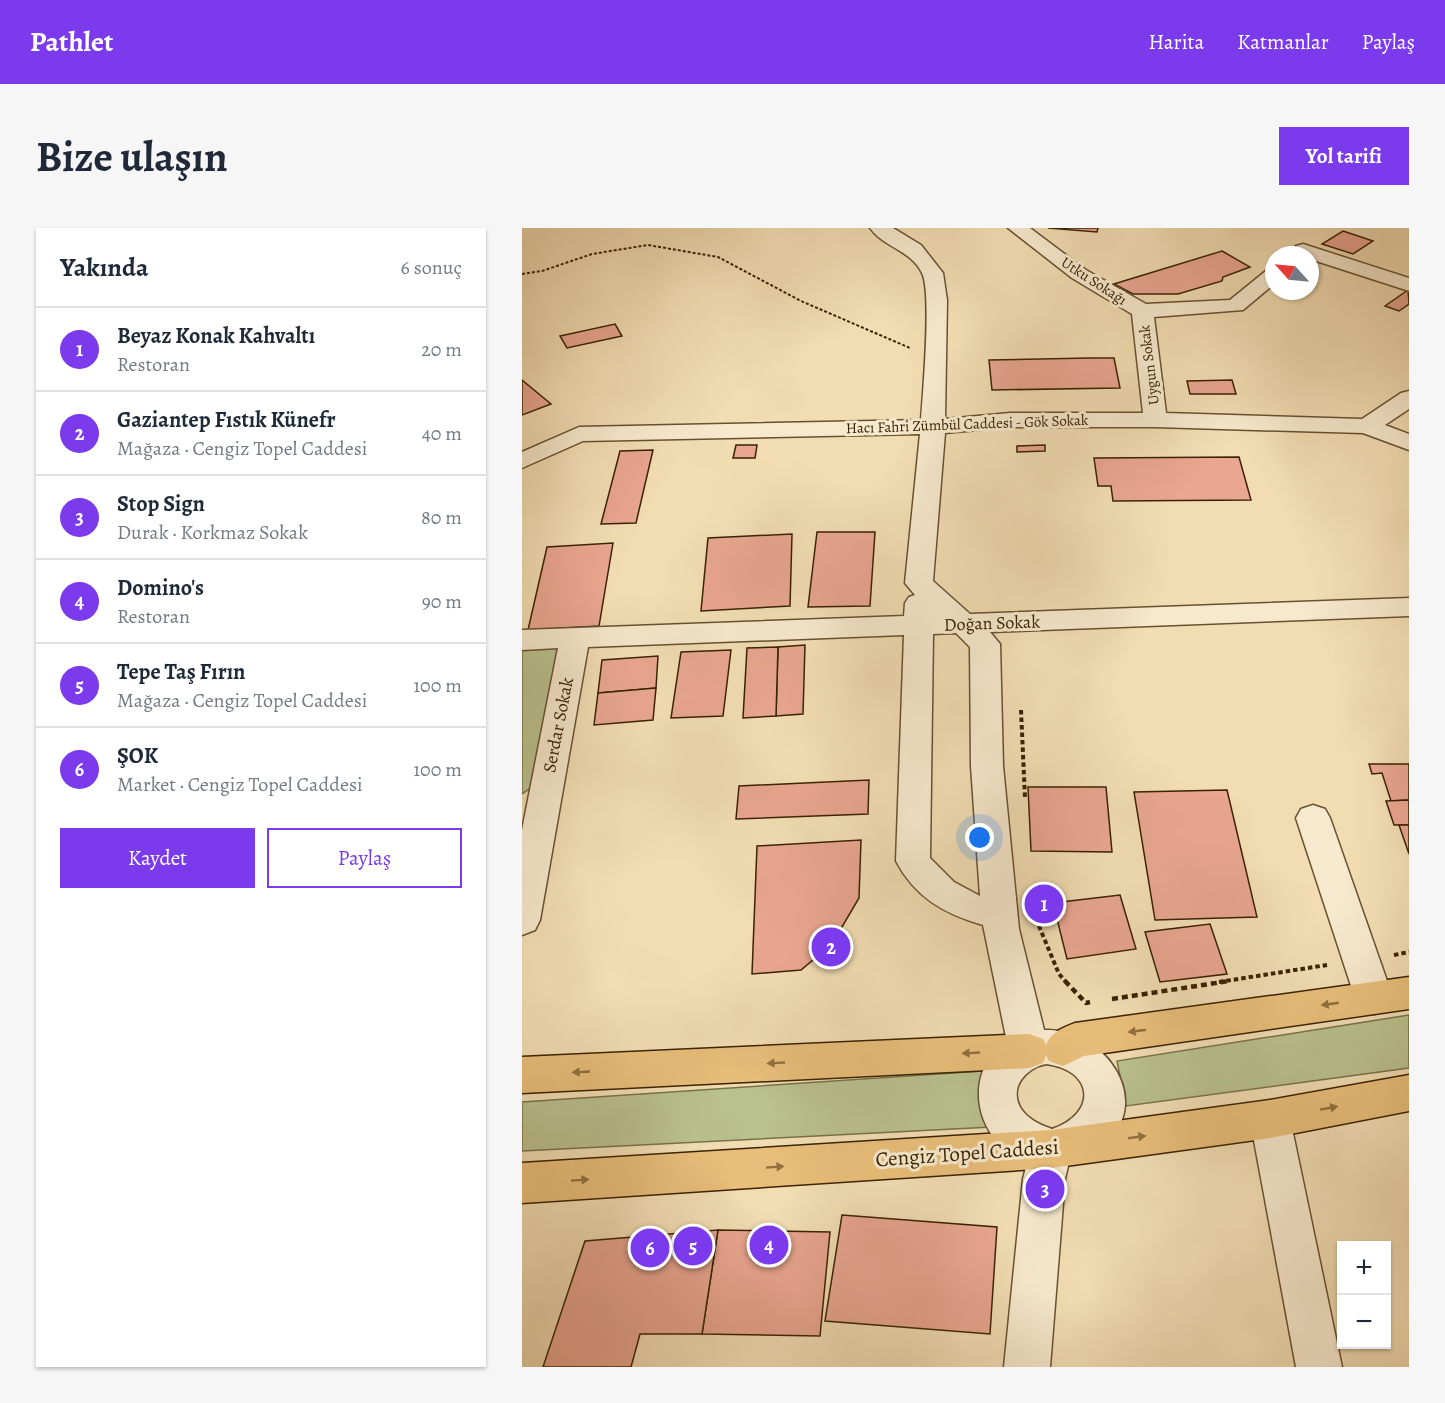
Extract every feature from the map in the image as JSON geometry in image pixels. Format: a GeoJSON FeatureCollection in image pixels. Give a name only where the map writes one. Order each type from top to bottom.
{"type":"FeatureCollection","features":[{"type":"Feature","properties":{"kind":"main road"},"geometry":{"type":"LineString","coordinates":[[522,1075],[1046,1050],[1075,1040],[1391,995]]}},
{"type":"Feature","properties":{"kind":"main road","name":"Cengiz Topel Caddesi"},"geometry":{"type":"LineString","coordinates":[[522,1184],[1051,1149],[1270,1119],[1409,1093]]}},
{"type":"Feature","properties":{"kind":"street"},"geometry":{"type":"LineString","coordinates":[[880,228],[914,249],[933,273],[937,300],[933,427],[919,583],[913,861],[932,886],[959,905],[1000,915]]}},
{"type":"Feature","properties":{"kind":"street","name":"Utku Sokağı"},"geometry":{"type":"LineString","coordinates":[[1018,228],[1079,274],[1142,311]]}},
{"type":"Feature","properties":{"kind":"street"},"geometry":{"type":"LineString","coordinates":[[1319,252],[1409,285]]}},
{"type":"Feature","properties":{"kind":"street"},"geometry":{"type":"LineString","coordinates":[[1142,311],[1236,306],[1265,282]]}},
{"type":"Feature","properties":{"kind":"street","name":"Uygun Sokak"},"geometry":{"type":"LineString","coordinates":[[1142,311],[1151,370],[1155,420]]}},
{"type":"Feature","properties":{"kind":"street"},"geometry":{"type":"LineString","coordinates":[[1367,426],[1409,398]]}},
{"type":"Feature","properties":{"kind":"street","name":"Hacı Fahri Zümbül Caddesi - Gök Sokak"},"geometry":{"type":"LineString","coordinates":[[522,461],[579,434],[933,427],[1010,420],[1155,420],[1367,426]]}},
{"type":"Feature","properties":{"kind":"street"},"geometry":{"type":"LineString","coordinates":[[1367,426],[1409,443]]}},
{"type":"Feature","properties":{"kind":"street"},"geometry":{"type":"LineString","coordinates":[[919,583],[985,644],[987,766],[1000,915],[1046,1050]]}},
{"type":"Feature","properties":{"kind":"street","name":"Doğan Sokak"},"geometry":{"type":"LineString","coordinates":[[522,640],[1409,607]]}},
{"type":"Feature","properties":{"kind":"street","name":"Serdar Sokak"},"geometry":{"type":"LineString","coordinates":[[522,920],[532,812],[575,637]]}},
{"type":"Feature","properties":{"kind":"street"},"geometry":{"type":"LineString","coordinates":[[1313,819],[1361,960],[1391,995]]}},
{"type":"Feature","properties":{"kind":"street"},"geometry":{"type":"LineString","coordinates":[[1046,1050],[1079,1056],[1092,1066],[1102,1080],[1105,1096],[1103,1112],[1095,1126],[1082,1137],[1051,1149],[1014,1130],[1003,1117],[998,1101],[998,1085],[1004,1071],[1015,1058],[1046,1050]]}},
{"type":"Feature","properties":{"kind":"street"},"geometry":{"type":"LineString","coordinates":[[1270,1119],[1318,1367]]}},
{"type":"Feature","properties":{"kind":"street"},"geometry":{"type":"LineString","coordinates":[[1027,1367],[1044,1179],[1051,1149]]}},
{"type":"Feature","properties":{"kind":"path"},"geometry":{"type":"LineString","coordinates":[[522,274],[542,271],[592,254],[648,245],[718,257],[801,301],[916,351]]}},
{"type":"Feature","properties":{"kind":"path"},"geometry":{"type":"LineString","coordinates":[[1020,707],[1025,801]]}},
{"type":"Feature","properties":{"kind":"path"},"geometry":{"type":"LineString","coordinates":[[1035,916],[1059,974],[1086,1003],[1097,1001]]}},
{"type":"Feature","properties":{"kind":"path"},"geometry":{"type":"LineString","coordinates":[[1109,999],[1409,952]]}},
{"type":"Feature","properties":{"kind":"green space"},"geometry":{"type":"Polygon","coordinates":[[[558,647],[564,652],[536,784],[522,794],[522,649],[558,647]]]}},
{"type":"Feature","properties":{"kind":"green space"},"geometry":{"type":"Polygon","coordinates":[[[1409,1015],[1409,1068],[1126,1106],[1117,1061],[1409,1015]]]}},
{"type":"Feature","properties":{"kind":"green space"},"geometry":{"type":"Polygon","coordinates":[[[983,1071],[992,1127],[522,1151],[522,1102],[983,1071]]]}},
{"type":"Feature","properties":{"kind":"building"},"geometry":{"type":"Polygon","coordinates":[[[1048,228],[1098,228],[1097,232],[1048,228]]]}},
{"type":"Feature","properties":{"kind":"building"},"geometry":{"type":"Polygon","coordinates":[[[1343,231],[1373,241],[1353,254],[1322,244],[1343,231]]]}},
{"type":"Feature","properties":{"kind":"building"},"geometry":{"type":"Polygon","coordinates":[[[1222,251],[1250,267],[1223,277],[1222,281],[1178,294],[1133,294],[1114,284],[1222,251]]]}},
{"type":"Feature","properties":{"kind":"building"},"geometry":{"type":"Polygon","coordinates":[[[1408,290],[1409,304],[1399,311],[1385,306],[1408,290]]]}},
{"type":"Feature","properties":{"kind":"building"},"geometry":{"type":"Polygon","coordinates":[[[615,324],[622,336],[567,348],[560,336],[615,324]]]}},
{"type":"Feature","properties":{"kind":"building"},"geometry":{"type":"Polygon","coordinates":[[[1114,358],[1120,388],[992,390],[989,360],[1114,358]]]}},
{"type":"Feature","properties":{"kind":"building"},"geometry":{"type":"Polygon","coordinates":[[[522,380],[551,404],[522,415],[522,380]]]}},
{"type":"Feature","properties":{"kind":"building"},"geometry":{"type":"Polygon","coordinates":[[[1232,380],[1236,394],[1190,394],[1187,381],[1232,380]]]}},
{"type":"Feature","properties":{"kind":"building"},"geometry":{"type":"Polygon","coordinates":[[[736,445],[757,445],[755,458],[733,458],[736,445]]]}},
{"type":"Feature","properties":{"kind":"building"},"geometry":{"type":"Polygon","coordinates":[[[1045,445],[1045,451],[1017,452],[1017,446],[1045,445]]]}},
{"type":"Feature","properties":{"kind":"building"},"geometry":{"type":"Polygon","coordinates":[[[653,450],[636,523],[601,524],[620,451],[653,450]]]}},
{"type":"Feature","properties":{"kind":"building"},"geometry":{"type":"Polygon","coordinates":[[[1239,457],[1251,500],[1113,501],[1111,486],[1098,486],[1094,458],[1239,457]]]}},
{"type":"Feature","properties":{"kind":"building"},"geometry":{"type":"Polygon","coordinates":[[[817,532],[875,532],[870,606],[808,607],[817,532]]]}},
{"type":"Feature","properties":{"kind":"building"},"geometry":{"type":"Polygon","coordinates":[[[792,534],[790,606],[701,611],[708,538],[792,534]]]}},
{"type":"Feature","properties":{"kind":"building"},"geometry":{"type":"Polygon","coordinates":[[[613,543],[599,626],[528,630],[547,547],[613,543]]]}},
{"type":"Feature","properties":{"kind":"building"},"geometry":{"type":"Polygon","coordinates":[[[805,645],[803,714],[776,716],[778,647],[805,645]]]}},
{"type":"Feature","properties":{"kind":"building"},"geometry":{"type":"Polygon","coordinates":[[[778,647],[776,716],[743,718],[747,648],[778,647]]]}},
{"type":"Feature","properties":{"kind":"building"},"geometry":{"type":"Polygon","coordinates":[[[731,650],[723,716],[671,718],[681,652],[731,650]]]}},
{"type":"Feature","properties":{"kind":"building"},"geometry":{"type":"Polygon","coordinates":[[[658,656],[656,688],[598,693],[602,660],[658,656]]]}},
{"type":"Feature","properties":{"kind":"building"},"geometry":{"type":"Polygon","coordinates":[[[656,688],[653,720],[594,725],[598,693],[656,688]]]}},
{"type":"Feature","properties":{"kind":"building"},"geometry":{"type":"Polygon","coordinates":[[[1369,764],[1409,764],[1409,800],[1391,801],[1382,773],[1372,774],[1369,764]]]}},
{"type":"Feature","properties":{"kind":"building"},"geometry":{"type":"Polygon","coordinates":[[[869,780],[868,814],[736,819],[739,786],[869,780]]]}},
{"type":"Feature","properties":{"kind":"building"},"geometry":{"type":"Polygon","coordinates":[[[1028,787],[1106,787],[1112,852],[1031,851],[1028,787]]]}},
{"type":"Feature","properties":{"kind":"building"},"geometry":{"type":"Polygon","coordinates":[[[1227,790],[1257,917],[1155,920],[1134,792],[1227,790]]]}},
{"type":"Feature","properties":{"kind":"building"},"geometry":{"type":"Polygon","coordinates":[[[1409,800],[1409,825],[1394,825],[1386,801],[1409,800]]]}},
{"type":"Feature","properties":{"kind":"building"},"geometry":{"type":"Polygon","coordinates":[[[1399,825],[1409,825],[1409,854],[1399,825]]]}},
{"type":"Feature","properties":{"kind":"building"},"geometry":{"type":"Polygon","coordinates":[[[861,840],[859,898],[832,944],[801,970],[752,974],[757,846],[861,840]]]}},
{"type":"Feature","properties":{"kind":"building"},"geometry":{"type":"Polygon","coordinates":[[[1120,895],[1136,949],[1067,959],[1053,903],[1120,895]]]}},
{"type":"Feature","properties":{"kind":"building"},"geometry":{"type":"Polygon","coordinates":[[[1210,924],[1227,974],[1160,982],[1145,932],[1210,924]]]}},
{"type":"Feature","properties":{"kind":"building"},"geometry":{"type":"Polygon","coordinates":[[[842,1215],[997,1227],[990,1334],[825,1321],[842,1215]]]}},
{"type":"Feature","properties":{"kind":"building"},"geometry":{"type":"Polygon","coordinates":[[[718,1230],[830,1232],[820,1336],[702,1334],[718,1230]]]}},
{"type":"Feature","properties":{"kind":"building"},"geometry":{"type":"Polygon","coordinates":[[[718,1230],[702,1334],[640,1334],[631,1367],[543,1367],[585,1241],[718,1230]]]}},
{"type":"Feature","properties":{"kind":"place","name":"Beyaz Konak Kahvaltı"},"geometry":{"type":"Point","coordinates":[1044,904]}},
{"type":"Feature","properties":{"kind":"place","name":"Gaziantep Fıstık Künefr"},"geometry":{"type":"Point","coordinates":[831,947]}},
{"type":"Feature","properties":{"kind":"place","name":"Stop Sign"},"geometry":{"type":"Point","coordinates":[1045,1189]}},
{"type":"Feature","properties":{"kind":"place","name":"Domino's"},"geometry":{"type":"Point","coordinates":[769,1245]}},
{"type":"Feature","properties":{"kind":"place","name":"Tepe Taş Fırın"},"geometry":{"type":"Point","coordinates":[693,1246]}},
{"type":"Feature","properties":{"kind":"place","name":"ŞOK"},"geometry":{"type":"Point","coordinates":[650,1248]}}]}
